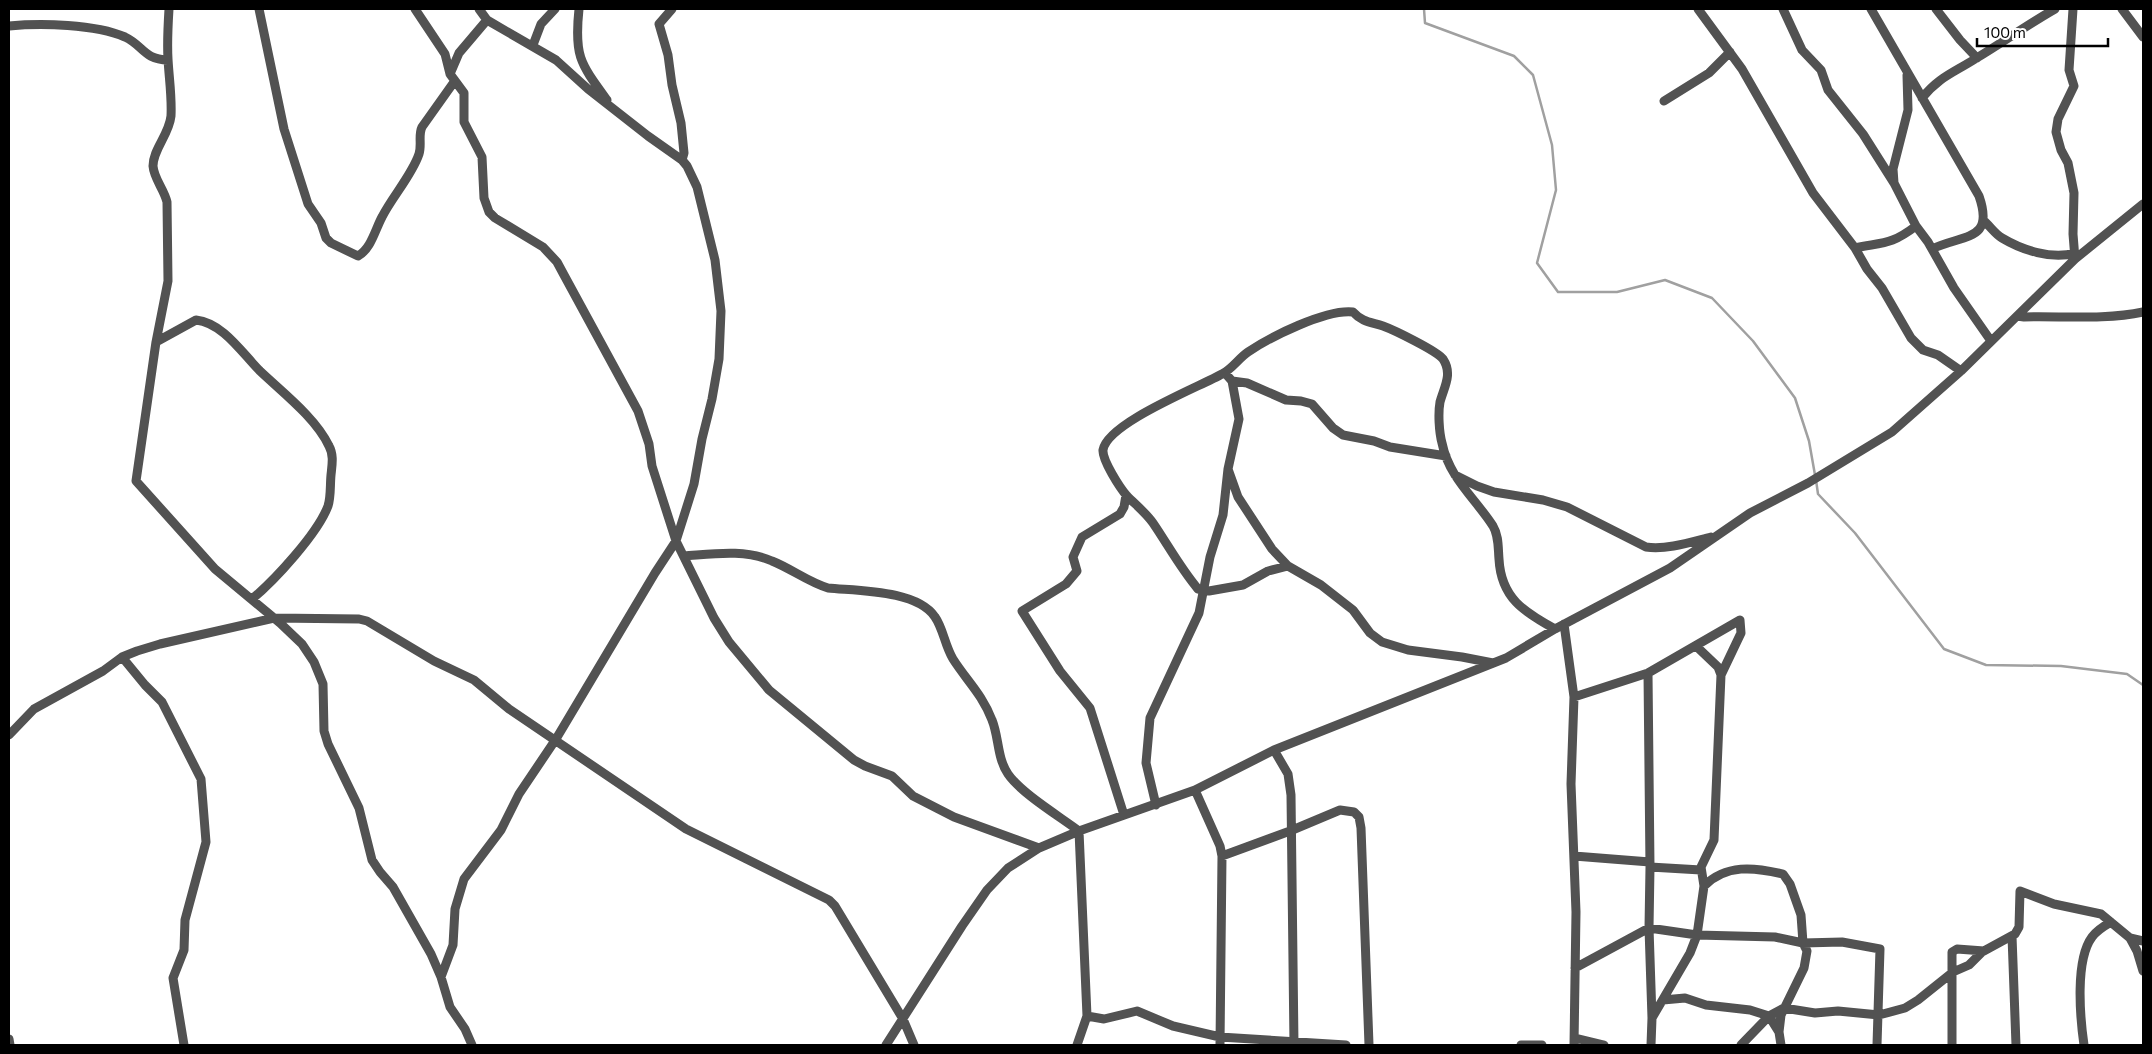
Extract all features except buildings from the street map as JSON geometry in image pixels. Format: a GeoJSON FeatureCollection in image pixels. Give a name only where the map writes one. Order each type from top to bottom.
{"type":"FeatureCollection","features":[{"type":"Feature","properties":{"kind":"street"},"geometry":{"type":"LineString","coordinates":[[169,9],[168,60],[172,84],[170,118],[168,130],[154,157],[153,163],[156,178],[167,202],[168,267],[166,295],[156,342],[136,481],[215,569],[302,644],[314,662],[323,684],[324,731],[328,744],[359,808],[372,860],[401,900],[436,965],[450,1007],[465,1029],[472,1045]]}},
{"type":"Feature","properties":{"kind":"street"},"geometry":{"type":"LineString","coordinates":[[259,9],[284,130],[308,204],[321,223],[326,238],[342,250],[358,256],[367,248],[388,206],[417,158],[420,147],[420,131],[452,78],[459,53],[487,20]]}},
{"type":"Feature","properties":{"kind":"street"},"geometry":{"type":"LineString","coordinates":[[415,9],[445,54],[452,78],[464,93],[466,127],[482,157],[486,206],[495,218],[543,247],[560,268],[638,411],[649,444],[652,466],[676,541],[714,618],[729,642],[757,677],[783,702],[854,760],[892,776],[914,796],[954,817],[1038,848]]}},
{"type":"Feature","properties":{"kind":"street"},"geometry":{"type":"LineString","coordinates":[[441,977],[453,945],[455,909],[464,879],[501,830],[519,794],[556,739],[676,541],[694,484],[712,399],[719,359],[721,311],[715,260],[697,187],[687,166],[682,160],[588,89],[556,60],[487,20],[479,9]]}},
{"type":"Feature","properties":{"kind":"street"},"geometry":{"type":"LineString","coordinates":[[533,45],[541,24],[555,9]]}},
{"type":"Feature","properties":{"kind":"street"},"geometry":{"type":"LineString","coordinates":[[579,9],[577,30],[581,61],[614,109]]}},
{"type":"Feature","properties":{"kind":"street"},"geometry":{"type":"LineString","coordinates":[[672,9],[659,24],[668,55],[672,85],[681,123],[684,153],[682,160]]}},
{"type":"Feature","properties":{"kind":"street"},"geometry":{"type":"LineString","coordinates":[[1698,9],[1742,69],[1813,193],[1855,248],[1867,269],[1882,288],[1910,338],[1923,350],[1938,355],[1961,371]]}},
{"type":"Feature","properties":{"kind":"street"},"geometry":{"type":"LineString","coordinates":[[1783,9],[1802,50],[1821,70],[1828,90],[1863,134],[1894,182],[1916,226],[1932,249],[1954,288],[1991,341]]}},
{"type":"Feature","properties":{"kind":"street"},"geometry":{"type":"LineString","coordinates":[[1871,9],[1979,196],[1983,208],[1984,221],[1980,230],[1970,237],[1952,240],[1932,249]]}},
{"type":"Feature","properties":{"kind":"street"},"geometry":{"type":"LineString","coordinates":[[1936,9],[1977,58]]}},
{"type":"Feature","properties":{"kind":"street"},"geometry":{"type":"LineString","coordinates":[[1922,98],[1940,78],[1977,58],[2054,9]]}},
{"type":"Feature","properties":{"kind":"street"},"geometry":{"type":"LineString","coordinates":[[2073,9],[2069,70],[2074,86],[2058,118],[2056,132],[2061,150],[2068,163],[2074,193],[2073,234],[2075,256]]}},
{"type":"Feature","properties":{"kind":"street"},"geometry":{"type":"LineString","coordinates":[[2122,9],[2143,37]]}},
{"type":"Feature","properties":{"kind":"street"},"geometry":{"type":"LineString","coordinates":[[9,26],[50,23],[105,32],[129,40],[152,58],[168,60]]}},
{"type":"Feature","properties":{"kind":"street"},"geometry":{"type":"LineString","coordinates":[[1664,102],[1708,74],[1730,52]]}},
{"type":"Feature","properties":{"kind":"street"},"geometry":{"type":"LineString","coordinates":[[1894,182],[1893,169],[1908,110],[1907,72]]}},
{"type":"Feature","properties":{"kind":"street"},"geometry":{"type":"LineString","coordinates":[[886,1045],[962,926],[987,890],[1008,868],[1038,848],[1079,831],[1195,790],[1274,750],[1506,658],[1554,629],[1670,568],[1750,513],[1808,482],[1892,432],[1961,371],[2075,256],[2143,204]]}},
{"type":"Feature","properties":{"kind":"street"},"geometry":{"type":"LineString","coordinates":[[1984,221],[2001,238],[2024,247],[2053,256],[2075,256]]}},
{"type":"Feature","properties":{"kind":"street"},"geometry":{"type":"LineString","coordinates":[[1855,248],[1889,243],[1900,238],[1916,226]]}},
{"type":"Feature","properties":{"kind":"street"},"geometry":{"type":"LineString","coordinates":[[1288,566],[1268,571],[1243,585],[1203,591],[1192,582],[1152,522],[1126,494],[1104,459],[1104,447],[1107,440],[1114,433],[1162,403],[1225,373],[1248,351],[1308,321],[1338,313],[1353,312],[1366,322],[1390,329],[1443,359],[1448,377],[1439,408],[1441,442],[1453,474],[1494,527],[1497,535],[1500,571],[1512,598],[1527,614],[1554,629]]}},
{"type":"Feature","properties":{"kind":"street"},"geometry":{"type":"LineString","coordinates":[[2017,316],[2024,318],[2084,317],[2127,315],[2143,312]]}},
{"type":"Feature","properties":{"kind":"street"},"geometry":{"type":"LineString","coordinates":[[156,342],[196,320],[217,329],[236,345],[300,410],[330,447],[332,456],[328,505],[316,527],[302,546],[274,579],[252,599]]}},
{"type":"Feature","properties":{"kind":"street"},"geometry":{"type":"LineString","coordinates":[[1225,373],[1232,380],[1248,383],[1286,400],[1312,404],[1333,428],[1343,435],[1374,441],[1390,447],[1446,456]]}},
{"type":"Feature","properties":{"kind":"street"},"geometry":{"type":"LineString","coordinates":[[1156,805],[1146,762],[1150,718],[1195,624],[1210,557],[1221,522],[1228,469],[1239,419],[1232,380]]}},
{"type":"Feature","properties":{"kind":"street"},"geometry":{"type":"LineString","coordinates":[[1228,469],[1238,497],[1272,549],[1288,566],[1321,585],[1348,605],[1360,616],[1370,633],[1382,642],[1408,650],[1493,663]]}},
{"type":"Feature","properties":{"kind":"street"},"geometry":{"type":"LineString","coordinates":[[1453,474],[1494,492],[1543,500],[1567,507],[1646,547],[1653,548],[1685,544],[1716,536]]}},
{"type":"Feature","properties":{"kind":"street"},"geometry":{"type":"LineString","coordinates":[[1124,815],[1090,708],[1060,671],[1022,611],[1066,584],[1077,571],[1074,557],[1082,537],[1120,514],[1124,507],[1126,494]]}},
{"type":"Feature","properties":{"kind":"street"},"geometry":{"type":"LineString","coordinates":[[684,556],[722,553],[755,556],[771,560],[818,585],[828,588],[890,593],[918,604],[929,611],[938,621],[951,656],[984,700],[997,734],[1002,761],[1007,773],[1016,784],[1079,831]]}},
{"type":"Feature","properties":{"kind":"street"},"geometry":{"type":"LineString","coordinates":[[9,735],[34,709],[103,671],[122,657],[160,644],[274,618],[351,618],[367,621],[434,662],[474,680],[509,709],[556,739],[686,829],[829,900],[838,910],[903,1019],[914,1045]]}},
{"type":"Feature","properties":{"kind":"street"},"geometry":{"type":"LineString","coordinates":[[1574,697],[1648,673],[1740,620],[1741,633],[1721,674],[1714,840],[1702,864],[1701,870],[1704,886],[1697,935],[1690,953],[1652,1018]]}},
{"type":"Feature","properties":{"kind":"street"},"geometry":{"type":"LineString","coordinates":[[1564,624],[1574,697],[1572,784],[1575,968],[1574,1042],[1604,1045]]}},
{"type":"Feature","properties":{"kind":"street"},"geometry":{"type":"LineString","coordinates":[[1696,646],[1718,667],[1721,674]]}},
{"type":"Feature","properties":{"kind":"street"},"geometry":{"type":"LineString","coordinates":[[122,657],[162,702],[201,779],[206,842],[185,920],[184,950],[173,978],[184,1045]]}},
{"type":"Feature","properties":{"kind":"street"},"geometry":{"type":"LineString","coordinates":[[1648,673],[1650,865],[1648,928],[1652,1018],[1651,1045]]}},
{"type":"Feature","properties":{"kind":"street"},"geometry":{"type":"LineString","coordinates":[[1274,750],[1288,774],[1290,783],[1294,1043]]}},
{"type":"Feature","properties":{"kind":"street"},"geometry":{"type":"LineString","coordinates":[[1195,790],[1220,846],[1222,856],[1220,1041]]}},
{"type":"Feature","properties":{"kind":"street"},"geometry":{"type":"LineString","coordinates":[[1222,856],[1340,810],[1354,812],[1359,817],[1361,828],[1368,1045]]}},
{"type":"Feature","properties":{"kind":"street"},"geometry":{"type":"LineString","coordinates":[[1077,1045],[1087,1016],[1079,831]]}},
{"type":"Feature","properties":{"kind":"street"},"geometry":{"type":"LineString","coordinates":[[1574,856],[1701,870]]}},
{"type":"Feature","properties":{"kind":"street"},"geometry":{"type":"LineString","coordinates":[[1704,886],[1718,874],[1743,867],[1783,874],[1790,884],[1802,915],[1803,943],[1807,949],[1805,963],[1784,1008],[1779,1032],[1781,1045]]}},
{"type":"Feature","properties":{"kind":"street"},"geometry":{"type":"LineString","coordinates":[[1741,1045],[1769,1016],[1784,1008],[1816,1013],[1842,1011],[1879,1015],[1905,1008],[1953,972],[1969,965],[1984,951],[2012,936],[2019,927],[2020,891],[2054,904],[2097,913],[2130,938],[2143,941]]}},
{"type":"Feature","properties":{"kind":"street"},"geometry":{"type":"LineString","coordinates":[[2084,1045],[2081,1025],[2084,953],[2092,937],[2111,922]]}},
{"type":"Feature","properties":{"kind":"street"},"geometry":{"type":"LineString","coordinates":[[1575,968],[1648,928],[1697,935],[1775,937],[1803,943],[1842,942],[1880,949],[1877,1045]]}},
{"type":"Feature","properties":{"kind":"street"},"geometry":{"type":"LineString","coordinates":[[2012,936],[2016,1045]]}},
{"type":"Feature","properties":{"kind":"street"},"geometry":{"type":"LineString","coordinates":[[2130,938],[2143,971]]}},
{"type":"Feature","properties":{"kind":"street"},"geometry":{"type":"LineString","coordinates":[[1952,1045],[1952,958],[1954,950],[1984,951]]}},
{"type":"Feature","properties":{"kind":"street"},"geometry":{"type":"LineString","coordinates":[[1663,1000],[1686,998],[1706,1005],[1750,1010],[1769,1016],[1779,1032]]}},
{"type":"Feature","properties":{"kind":"street"},"geometry":{"type":"LineString","coordinates":[[1087,1016],[1104,1019],[1137,1011],[1173,1026],[1220,1041],[1346,1045]]}},
{"type":"Feature","properties":{"kind":"street"},"geometry":{"type":"LineString","coordinates":[[9,1040],[10,1045]]}},
{"type":"Feature","properties":{"kind":"street"},"geometry":{"type":"LineString","coordinates":[[1521,1045],[1542,1045]]}},
{"type":"Feature","properties":{"kind":"waterway"},"geometry":{"type":"LineString","coordinates":[[1424,9],[1425,23],[1514,56],[1533,75],[1552,145],[1556,190],[1537,263],[1558,292],[1617,292],[1665,280],[1712,298],[1753,341],[1795,398],[1809,441],[1815,475]]}},
{"type":"Feature","properties":{"kind":"waterway"},"geometry":{"type":"LineString","coordinates":[[1816,480],[1818,494],[1855,533],[1944,649],[1986,665],[2061,666],[2127,674],[2143,685]]}}]}
